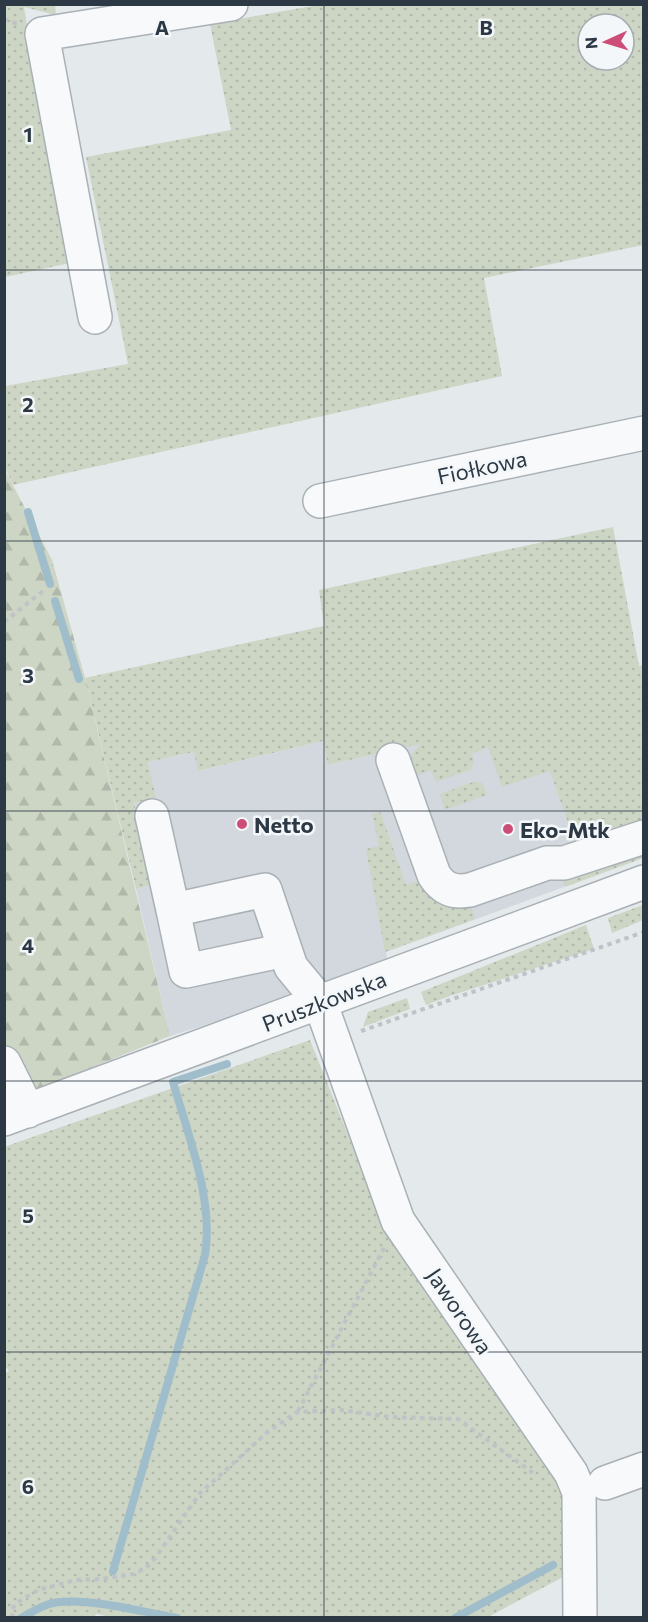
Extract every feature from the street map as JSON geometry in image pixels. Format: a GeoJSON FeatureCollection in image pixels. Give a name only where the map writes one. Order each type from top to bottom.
{"type":"FeatureCollection","features":[{"type":"Feature","properties":{"kind":"street"},"geometry":{"type":"LineString","coordinates":[[95,317],[42,34],[231,4]]}},
{"type":"Feature","properties":{"kind":"street","name":"Fiołkowa"},"geometry":{"type":"LineString","coordinates":[[321,501],[644,433]]}},
{"type":"Feature","properties":{"kind":"street"},"geometry":{"type":"LineString","coordinates":[[393,760],[434,875],[440,885],[446,889],[461,892],[470,890],[547,863],[564,863],[644,837]]}},
{"type":"Feature","properties":{"kind":"street"},"geometry":{"type":"LineString","coordinates":[[152,816],[186,971],[285,950]]}},
{"type":"Feature","properties":{"kind":"street","name":"Pruszkowska"},"geometry":{"type":"LineString","coordinates":[[16,1115],[644,882]]}},
{"type":"Feature","properties":{"kind":"street"},"geometry":{"type":"LineString","coordinates":[[173,910],[265,890],[285,950],[296,973],[320,1002]]}},
{"type":"Feature","properties":{"kind":"street","name":"Jaworowa"},"geometry":{"type":"LineString","coordinates":[[320,1002],[398,1221],[571,1473],[579,1492],[580,1617]]}},
{"type":"Feature","properties":{"kind":"street"},"geometry":{"type":"LineString","coordinates":[[4,1063],[16,1115]]}},
{"type":"Feature","properties":{"kind":"street"},"geometry":{"type":"LineString","coordinates":[[605,1484],[644,1469]]}},
{"type":"Feature","properties":{"kind":"path"},"geometry":{"type":"LineString","coordinates":[[4,622],[43,591]]}},
{"type":"Feature","properties":{"kind":"path"},"geometry":{"type":"LineString","coordinates":[[355,1031],[363,1031],[644,932]]}},
{"type":"Feature","properties":{"kind":"path"},"geometry":{"type":"LineString","coordinates":[[12,1617],[13,1608],[18,1602],[38,1590],[76,1580],[134,1574],[146,1568],[200,1493],[269,1431],[297,1412],[398,1221]]}},
{"type":"Feature","properties":{"kind":"path"},"geometry":{"type":"LineString","coordinates":[[297,1412],[342,1410],[390,1417],[458,1419],[539,1477],[571,1473]]}},
{"type":"Feature","properties":{"kind":"shaded area"},"geometry":{"type":"Polygon","coordinates":[[[643,665],[643,858],[386,952],[387,960],[252,1010],[170,1036],[136,889],[151,885],[134,803],[155,798],[148,762],[194,752],[199,771],[323,741],[329,765],[422,743],[643,665]]]}},
{"type":"Feature","properties":{"kind":"green space"},"geometry":{"type":"Polygon","coordinates":[[[4,5],[55,5],[56,15],[24,7],[46,142],[70,263],[5,277],[4,5]]]}},
{"type":"Feature","properties":{"kind":"green space"},"geometry":{"type":"Polygon","coordinates":[[[318,5],[641,5],[644,18],[643,245],[484,278],[502,376],[13,485],[5,468],[5,386],[128,364],[86,157],[231,130],[210,24],[318,5]]]}},
{"type":"Feature","properties":{"kind":"green space"},"geometry":{"type":"Polygon","coordinates":[[[4,468],[52,560],[85,678],[170,1036],[33,1091],[4,1046],[4,468]]]}},
{"type":"Feature","properties":{"kind":"green space"},"geometry":{"type":"Polygon","coordinates":[[[613,527],[639,666],[643,665],[643,826],[551,850],[574,840],[550,771],[502,787],[488,747],[472,754],[474,763],[470,770],[436,782],[431,770],[411,778],[407,760],[420,744],[328,765],[323,741],[198,771],[194,752],[148,762],[156,798],[134,803],[151,885],[136,889],[85,678],[324,626],[319,590],[613,527]]]}},
{"type":"Feature","properties":{"kind":"green space"},"geometry":{"type":"Polygon","coordinates":[[[476,781],[483,784],[487,795],[445,810],[440,794],[476,781]]]}},
{"type":"Feature","properties":{"kind":"green space"},"geometry":{"type":"Polygon","coordinates":[[[380,811],[406,885],[424,879],[471,905],[475,919],[385,952],[366,849],[379,846],[372,814],[380,811]]]}},
{"type":"Feature","properties":{"kind":"green space"},"geometry":{"type":"Polygon","coordinates":[[[643,846],[643,858],[565,887],[560,875],[643,846]]]}},
{"type":"Feature","properties":{"kind":"green space"},"geometry":{"type":"Polygon","coordinates":[[[643,905],[643,920],[612,933],[608,918],[643,905]]]}},
{"type":"Feature","properties":{"kind":"green space"},"geometry":{"type":"Polygon","coordinates":[[[586,925],[594,949],[426,1005],[421,992],[586,925]]]}},
{"type":"Feature","properties":{"kind":"green space"},"geometry":{"type":"Polygon","coordinates":[[[407,998],[410,1009],[363,1027],[368,1012],[407,998]]]}},
{"type":"Feature","properties":{"kind":"green space"},"geometry":{"type":"Polygon","coordinates":[[[310,1040],[389,1237],[548,1466],[567,1505],[563,1577],[488,1617],[116,1618],[96,1614],[94,1618],[5,1617],[4,1374],[9,1371],[4,1365],[4,1147],[310,1040]]]}},
{"type":"Feature","properties":{"kind":"waterway"},"geometry":{"type":"LineString","coordinates":[[28,512],[50,584]]}},
{"type":"Feature","properties":{"kind":"waterway"},"geometry":{"type":"LineString","coordinates":[[55,601],[79,679]]}},
{"type":"Feature","properties":{"kind":"waterway"},"geometry":{"type":"LineString","coordinates":[[113,1571],[205,1255],[207,1234],[203,1190],[173,1082],[227,1064]]}},
{"type":"Feature","properties":{"kind":"waterway"},"geometry":{"type":"LineString","coordinates":[[455,1618],[553,1565]]}},
{"type":"Feature","properties":{"kind":"waterway"},"geometry":{"type":"LineString","coordinates":[[21,1618],[40,1608],[60,1602],[103,1604],[177,1618]]}},
{"type":"Feature","properties":{"kind":"place","name":"Netto"},"geometry":{"type":"Point","coordinates":[242,824]}},
{"type":"Feature","properties":{"kind":"place","name":"Eko-Mtk"},"geometry":{"type":"Point","coordinates":[508,829]}}]}
